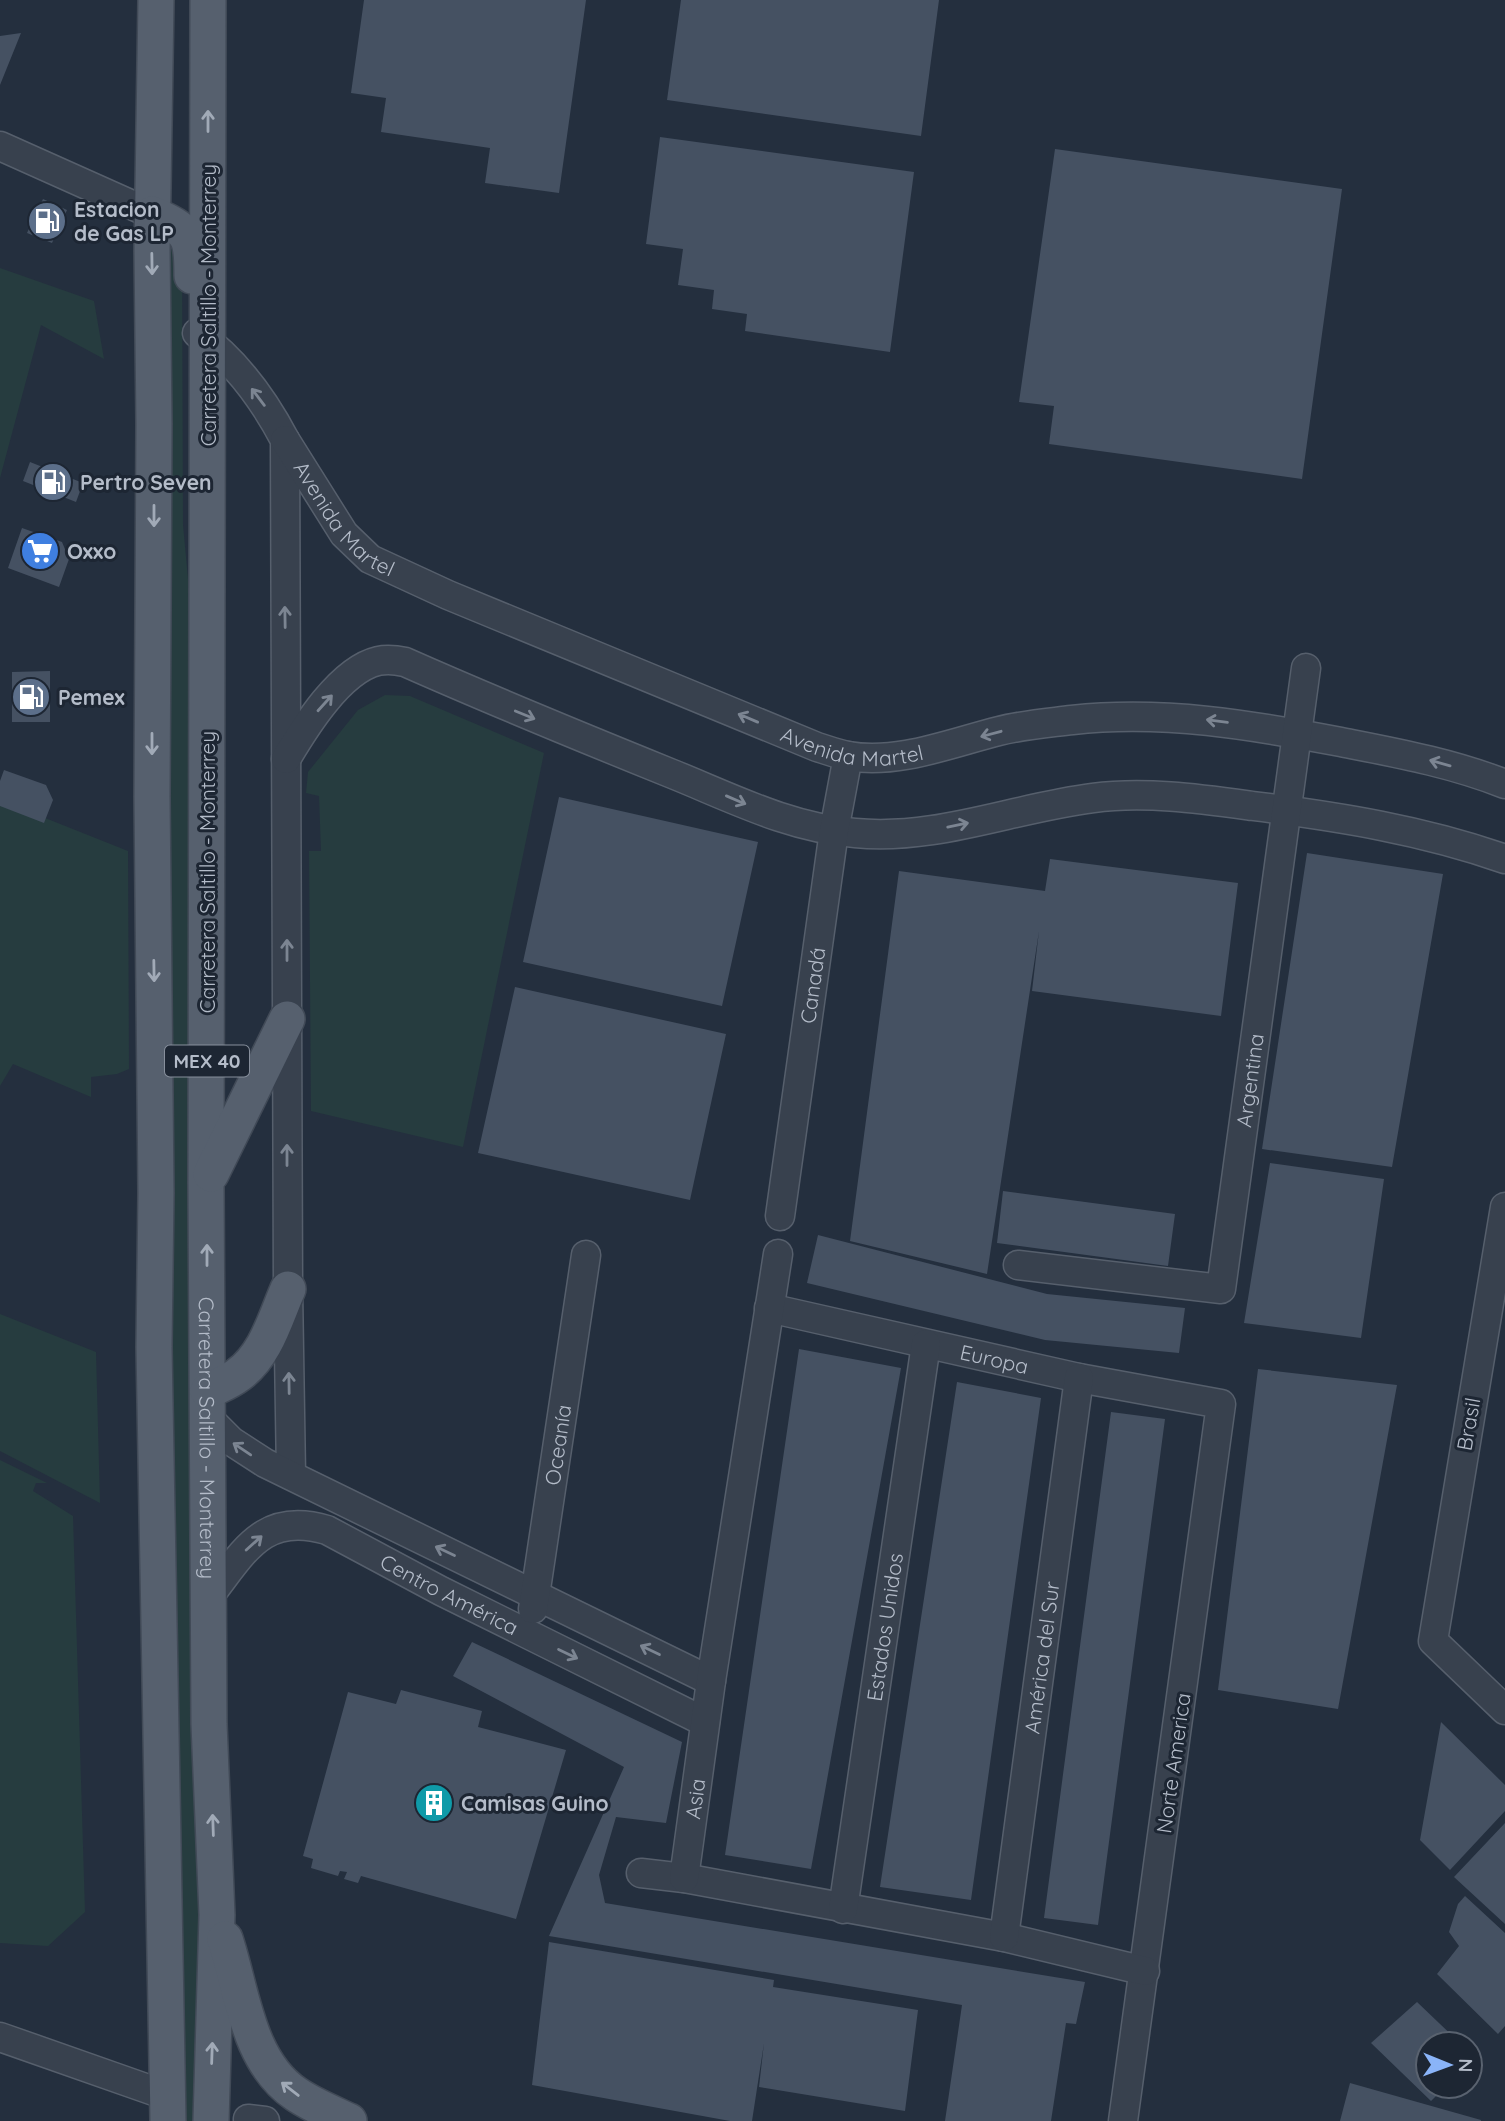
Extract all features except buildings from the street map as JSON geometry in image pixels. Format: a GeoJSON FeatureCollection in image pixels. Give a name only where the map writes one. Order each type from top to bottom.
{"type":"FeatureCollection","features":[{"type":"Feature","properties":{"kind":"main road","name":"MEX 40"},"geometry":{"type":"LineString","coordinates":[[156,0],[152,214],[155,1346],[165,2113]]}},
{"type":"Feature","properties":{"kind":"main road"},"geometry":{"type":"LineString","coordinates":[[162,0],[172,33],[180,47],[190,53],[207,55]]}},
{"type":"Feature","properties":{"kind":"main road","name":"Carretera Saltillo - Monterrey"},"geometry":{"type":"LineString","coordinates":[[208,0],[193,576],[197,616],[208,667],[206,1183],[209,1724],[217,1915],[211,2121]]}},
{"type":"Feature","properties":{"kind":"main road"},"geometry":{"type":"LineString","coordinates":[[152,214],[181,228],[190,239],[200,335]]}},
{"type":"Feature","properties":{"kind":"main road"},"geometry":{"type":"LineString","coordinates":[[206,1183],[286,1019]]}},
{"type":"Feature","properties":{"kind":"main road"},"geometry":{"type":"LineString","coordinates":[[208,1404],[252,1363],[262,1349],[288,1289]]}},
{"type":"Feature","properties":{"kind":"main road"},"geometry":{"type":"LineString","coordinates":[[217,1915],[250,2029],[267,2064],[295,2094],[349,2121]]}},
{"type":"Feature","properties":{"kind":"street"},"geometry":{"type":"LineString","coordinates":[[0,146],[152,214]]}},
{"type":"Feature","properties":{"kind":"street","name":"Avenida Martel"},"geometry":{"type":"LineString","coordinates":[[200,335],[242,376],[272,415],[344,534],[370,559],[403,576],[817,747],[848,756],[876,757],[912,753],[1001,730],[1073,720],[1130,716],[1176,717],[1221,721],[1423,758],[1505,784]]}},
{"type":"Feature","properties":{"kind":"street"},"geometry":{"type":"LineString","coordinates":[[285,440],[290,1475]]}},
{"type":"Feature","properties":{"kind":"street"},"geometry":{"type":"LineString","coordinates":[[286,759],[309,722],[349,676],[377,661],[391,660],[405,662],[500,705],[777,817],[834,831],[858,834],[943,829],[1095,797],[1205,800],[1286,810],[1432,835],[1505,859]]}},
{"type":"Feature","properties":{"kind":"street","name":"Argentina"},"geometry":{"type":"LineString","coordinates":[[1018,1265],[1221,1289],[1306,668]]}},
{"type":"Feature","properties":{"kind":"street","name":"Canadá"},"geometry":{"type":"LineString","coordinates":[[780,1216],[834,831],[848,756]]}},
{"type":"Feature","properties":{"kind":"street","name":"Brasil"},"geometry":{"type":"LineString","coordinates":[[1505,1207],[1433,1641],[1505,1710]]}},
{"type":"Feature","properties":{"kind":"street","name":"Asia"},"geometry":{"type":"LineString","coordinates":[[684,1878],[711,1681],[778,1254]]}},
{"type":"Feature","properties":{"kind":"street","name":"Oceanía"},"geometry":{"type":"LineString","coordinates":[[527,1634],[536,1594],[586,1255]]}},
{"type":"Feature","properties":{"kind":"street","name":"Europa"},"geometry":{"type":"LineString","coordinates":[[769,1308],[1080,1378],[1221,1404]]}},
{"type":"Feature","properties":{"kind":"street","name":"Estados Unidos"},"geometry":{"type":"LineString","coordinates":[[843,1909],[926,1344]]}},
{"type":"Feature","properties":{"kind":"street","name":"América del Sur"},"geometry":{"type":"LineString","coordinates":[[1004,1937],[1080,1378]]}},
{"type":"Feature","properties":{"kind":"street","name":"Centro América"},"geometry":{"type":"LineString","coordinates":[[208,1404],[239,1447],[265,1463],[711,1681]]}},
{"type":"Feature","properties":{"kind":"street","name":"Norte America"},"geometry":{"type":"LineString","coordinates":[[1123,2121],[1221,1404]]}},
{"type":"Feature","properties":{"kind":"street","name":"Centro América"},"geometry":{"type":"LineString","coordinates":[[210,1595],[250,1545],[265,1534],[278,1527],[309,1525],[327,1530],[527,1634],[705,1722]]}},
{"type":"Feature","properties":{"kind":"street"},"geometry":{"type":"LineString","coordinates":[[641,1873],[684,1878],[1004,1937],[1145,1971]]}},
{"type":"Feature","properties":{"kind":"street"},"geometry":{"type":"LineString","coordinates":[[0,2037],[165,2113]]}},
{"type":"Feature","properties":{"kind":"green space"},"geometry":{"type":"Polygon","coordinates":[[[165,233],[182,250],[183,525],[194,643],[199,2121],[182,2121],[170,1367],[172,1097],[165,233]]]}},
{"type":"Feature","properties":{"kind":"green space"},"geometry":{"type":"Polygon","coordinates":[[[0,268],[94,301],[104,359],[41,325],[0,478],[0,268]]]}},
{"type":"Feature","properties":{"kind":"green space"},"geometry":{"type":"Polygon","coordinates":[[[385,695],[410,696],[544,753],[463,1147],[311,1111],[309,851],[321,851],[319,796],[306,793],[308,772],[358,710],[385,695]]]}},
{"type":"Feature","properties":{"kind":"green space"},"geometry":{"type":"Polygon","coordinates":[[[0,800],[128,851],[129,1069],[117,1074],[91,1077],[91,1097],[13,1064],[0,1086],[0,800]]]}},
{"type":"Feature","properties":{"kind":"green space"},"geometry":{"type":"Polygon","coordinates":[[[0,1314],[96,1352],[100,1503],[0,1451],[0,1314]]]}},
{"type":"Feature","properties":{"kind":"green space"},"geometry":{"type":"Polygon","coordinates":[[[0,1460],[47,1483],[36,1483],[33,1491],[73,1516],[85,1912],[48,1946],[0,1943],[0,1460]]]}},
{"type":"Feature","properties":{"kind":"place","name":"Estacion de Gas LP"},"geometry":{"type":"Point","coordinates":[47,221]}},
{"type":"Feature","properties":{"kind":"place","name":"Pertro Seven"},"geometry":{"type":"Point","coordinates":[53,482]}},
{"type":"Feature","properties":{"kind":"place","name":"Oxxo"},"geometry":{"type":"Point","coordinates":[40,551]}},
{"type":"Feature","properties":{"kind":"place","name":"Pemex"},"geometry":{"type":"Point","coordinates":[31,697]}},
{"type":"Feature","properties":{"kind":"place","name":"Camisas Guino"},"geometry":{"type":"Point","coordinates":[434,1803]}}]}
